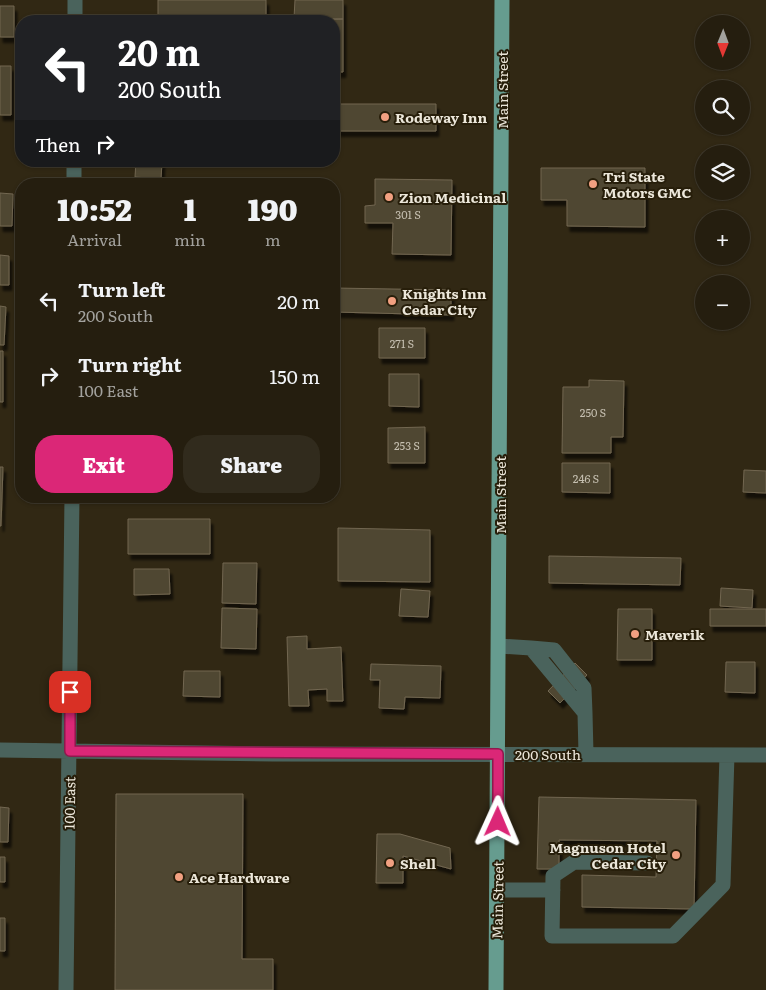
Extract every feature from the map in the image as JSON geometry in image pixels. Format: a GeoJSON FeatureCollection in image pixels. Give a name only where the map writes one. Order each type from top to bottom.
{"type":"FeatureCollection","features":[{"type":"Feature","properties":{"kind":"main road","name":"Main Street"},"geometry":{"type":"LineString","coordinates":[[496,990],[502,0]]}},
{"type":"Feature","properties":{"kind":"street"},"geometry":{"type":"LineString","coordinates":[[75,0],[75,15]]}},
{"type":"Feature","properties":{"kind":"street","name":"100 East"},"geometry":{"type":"LineString","coordinates":[[66,990],[72,503]]}},
{"type":"Feature","properties":{"kind":"street"},"geometry":{"type":"LineString","coordinates":[[499,646],[531,648],[585,714],[586,754]]}},
{"type":"Feature","properties":{"kind":"street","name":"200 South"},"geometry":{"type":"LineString","coordinates":[[0,750],[766,755]]}},
{"type":"Feature","properties":{"kind":"street"},"geometry":{"type":"LineString","coordinates":[[647,863],[574,862],[553,876],[552,936],[673,936],[723,886],[727,755]]}},
{"type":"Feature","properties":{"kind":"street"},"geometry":{"type":"LineString","coordinates":[[497,890],[553,890]]}},
{"type":"Feature","properties":{"kind":"building"},"geometry":{"type":"Polygon","coordinates":[[[158,0],[266,0],[266,15],[158,15],[158,0]]]}},
{"type":"Feature","properties":{"kind":"building"},"geometry":{"type":"Polygon","coordinates":[[[295,0],[343,0],[343,19],[340,19],[340,15],[294,15],[295,0]]]}},
{"type":"Feature","properties":{"kind":"building"},"geometry":{"type":"Polygon","coordinates":[[[0,6],[14,6],[14,37],[0,37],[0,6]]]}},
{"type":"Feature","properties":{"kind":"building"},"geometry":{"type":"Polygon","coordinates":[[[340,19],[343,19],[343,72],[340,72],[340,19]]]}},
{"type":"Feature","properties":{"kind":"building"},"geometry":{"type":"Polygon","coordinates":[[[0,66],[11,66],[11,115],[0,115],[0,66]]]}},
{"type":"Feature","properties":{"kind":"building","name":"Rodeway Inn"},"geometry":{"type":"Polygon","coordinates":[[[340,104],[436,104],[436,131],[340,131],[340,104]]]}},
{"type":"Feature","properties":{"kind":"building"},"geometry":{"type":"Polygon","coordinates":[[[136,167],[162,167],[161,178],[135,177],[136,167]]]}},
{"type":"Feature","properties":{"kind":"building","name":"Tri State Motors GMC"},"geometry":{"type":"Polygon","coordinates":[[[541,168],[645,168],[645,227],[567,226],[567,200],[541,200],[541,168]]]}},
{"type":"Feature","properties":{"kind":"building"},"geometry":{"type":"Polygon","coordinates":[[[375,179],[452,180],[451,255],[392,254],[393,223],[365,223],[365,206],[375,205],[375,179]]]}},
{"type":"Feature","properties":{"kind":"building"},"geometry":{"type":"Polygon","coordinates":[[[0,193],[13,194],[12,226],[0,226],[0,193]]]}},
{"type":"Feature","properties":{"kind":"building"},"geometry":{"type":"Polygon","coordinates":[[[0,255],[9,256],[9,285],[0,285],[0,255]]]}},
{"type":"Feature","properties":{"kind":"building","name":"Knights Inn Cedar City"},"geometry":{"type":"Polygon","coordinates":[[[340,288],[451,290],[451,315],[340,312],[340,288]]]}},
{"type":"Feature","properties":{"kind":"building"},"geometry":{"type":"Polygon","coordinates":[[[0,306],[6,307],[4,345],[0,345],[0,306]]]}},
{"type":"Feature","properties":{"kind":"building"},"geometry":{"type":"Polygon","coordinates":[[[379,328],[425,328],[425,358],[379,358],[379,328]]]}},
{"type":"Feature","properties":{"kind":"building"},"geometry":{"type":"Polygon","coordinates":[[[0,351],[3,351],[3,402],[0,402],[0,351]]]}},
{"type":"Feature","properties":{"kind":"building"},"geometry":{"type":"Polygon","coordinates":[[[389,374],[419,374],[419,407],[389,406],[389,374]]]}},
{"type":"Feature","properties":{"kind":"building"},"geometry":{"type":"Polygon","coordinates":[[[589,380],[624,381],[623,437],[611,437],[611,453],[562,453],[563,387],[589,387],[589,380]]]}},
{"type":"Feature","properties":{"kind":"building"},"geometry":{"type":"Polygon","coordinates":[[[425,427],[425,463],[388,463],[388,428],[425,427]]]}},
{"type":"Feature","properties":{"kind":"building"},"geometry":{"type":"Polygon","coordinates":[[[562,463],[610,463],[610,493],[562,492],[562,463]]]}},
{"type":"Feature","properties":{"kind":"building"},"geometry":{"type":"Polygon","coordinates":[[[0,467],[3,467],[1,526],[0,526],[0,467]]]}},
{"type":"Feature","properties":{"kind":"building"},"geometry":{"type":"Polygon","coordinates":[[[744,470],[766,471],[766,493],[743,492],[744,470]]]}},
{"type":"Feature","properties":{"kind":"building"},"geometry":{"type":"Polygon","coordinates":[[[128,519],[210,519],[210,554],[128,554],[128,519]]]}},
{"type":"Feature","properties":{"kind":"building"},"geometry":{"type":"Polygon","coordinates":[[[338,528],[430,530],[430,582],[338,581],[338,528]]]}},
{"type":"Feature","properties":{"kind":"building"},"geometry":{"type":"Polygon","coordinates":[[[549,556],[681,558],[680,585],[549,583],[549,556]]]}},
{"type":"Feature","properties":{"kind":"building"},"geometry":{"type":"Polygon","coordinates":[[[223,563],[257,563],[256,604],[222,603],[223,563]]]}},
{"type":"Feature","properties":{"kind":"building"},"geometry":{"type":"Polygon","coordinates":[[[134,569],[169,569],[170,594],[134,595],[134,569]]]}},
{"type":"Feature","properties":{"kind":"building"},"geometry":{"type":"Polygon","coordinates":[[[721,588],[753,590],[752,608],[720,606],[721,588]]]}},
{"type":"Feature","properties":{"kind":"building"},"geometry":{"type":"Polygon","coordinates":[[[401,589],[430,591],[428,617],[399,616],[401,589]]]}},
{"type":"Feature","properties":{"kind":"building"},"geometry":{"type":"Polygon","coordinates":[[[222,608],[257,609],[256,649],[221,648],[222,608]]]}},
{"type":"Feature","properties":{"kind":"building","name":"Maverik"},"geometry":{"type":"Polygon","coordinates":[[[618,609],[652,609],[652,660],[617,660],[618,609]]]}},
{"type":"Feature","properties":{"kind":"building"},"geometry":{"type":"Polygon","coordinates":[[[710,609],[766,609],[766,626],[710,626],[710,609]]]}},
{"type":"Feature","properties":{"kind":"building"},"geometry":{"type":"Polygon","coordinates":[[[307,636],[307,649],[341,647],[343,701],[327,701],[327,689],[308,690],[309,706],[289,706],[287,637],[307,636]]]}},
{"type":"Feature","properties":{"kind":"building"},"geometry":{"type":"Polygon","coordinates":[[[726,662],[755,662],[755,693],[725,692],[726,662]]]}},
{"type":"Feature","properties":{"kind":"building"},"geometry":{"type":"Polygon","coordinates":[[[575,663],[587,675],[560,703],[548,691],[575,663]]]}},
{"type":"Feature","properties":{"kind":"building"},"geometry":{"type":"Polygon","coordinates":[[[371,664],[441,666],[440,698],[405,697],[404,709],[379,708],[380,680],[370,680],[371,664]]]}},
{"type":"Feature","properties":{"kind":"building"},"geometry":{"type":"Polygon","coordinates":[[[184,671],[220,671],[220,697],[183,696],[184,671]]]}},
{"type":"Feature","properties":{"kind":"building","name":"Ace Hardware"},"geometry":{"type":"Polygon","coordinates":[[[116,794],[243,794],[242,959],[273,959],[273,990],[115,990],[116,794]]]}},
{"type":"Feature","properties":{"kind":"building","name":"Magnuson Hotel Cedar City"},"geometry":{"type":"Polygon","coordinates":[[[539,797],[696,800],[694,909],[582,907],[582,875],[656,877],[657,841],[559,840],[559,869],[537,869],[539,797]]]}},
{"type":"Feature","properties":{"kind":"building"},"geometry":{"type":"Polygon","coordinates":[[[0,807],[9,808],[8,842],[0,842],[0,807]]]}},
{"type":"Feature","properties":{"kind":"building","name":"Shell"},"geometry":{"type":"Polygon","coordinates":[[[377,834],[400,834],[450,848],[451,869],[403,856],[403,883],[376,883],[377,834]]]}},
{"type":"Feature","properties":{"kind":"building"},"geometry":{"type":"Polygon","coordinates":[[[0,857],[5,857],[5,882],[0,882],[0,857]]]}},
{"type":"Feature","properties":{"kind":"building"},"geometry":{"type":"Polygon","coordinates":[[[0,918],[5,918],[5,951],[0,951],[0,918]]]}},
{"type":"Feature","properties":{"kind":"place","name":"Rodeway Inn"},"geometry":{"type":"Point","coordinates":[385,117]}},
{"type":"Feature","properties":{"kind":"place","name":"Tri State Motors GMC"},"geometry":{"type":"Point","coordinates":[593,184]}},
{"type":"Feature","properties":{"kind":"place","name":"Zion Medicinal"},"geometry":{"type":"Point","coordinates":[389,197]}},
{"type":"Feature","properties":{"kind":"place","name":"Knights Inn Cedar City"},"geometry":{"type":"Point","coordinates":[392,301]}},
{"type":"Feature","properties":{"kind":"place","name":"Maverik"},"geometry":{"type":"Point","coordinates":[635,634]}},
{"type":"Feature","properties":{"kind":"place","name":"Magnuson Hotel Cedar City"},"geometry":{"type":"Point","coordinates":[676,855]}},
{"type":"Feature","properties":{"kind":"place","name":"Shell"},"geometry":{"type":"Point","coordinates":[390,863]}},
{"type":"Feature","properties":{"kind":"place","name":"Ace Hardware"},"geometry":{"type":"Point","coordinates":[179,877]}},
{"type":"Feature","properties":{"kind":"route"},"geometry":{"type":"LineString","coordinates":[[70,692],[70,751],[273,754],[498,754],[498,822]]}}]}
